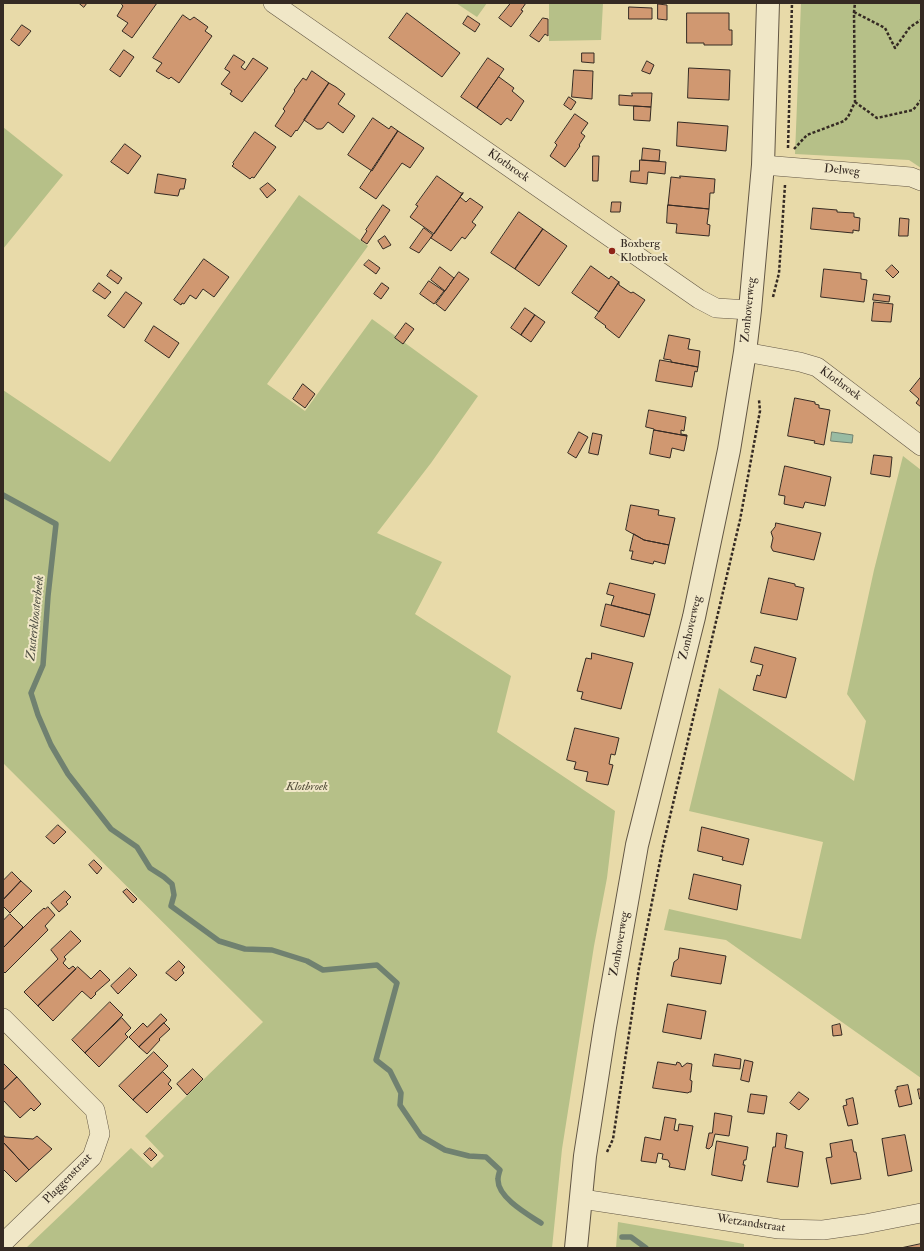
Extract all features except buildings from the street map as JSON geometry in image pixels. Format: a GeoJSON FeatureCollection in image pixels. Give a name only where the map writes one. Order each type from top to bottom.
{"type":"FeatureCollection","features":[{"type":"Feature","properties":{"kind":"street","name":"Klotbroek"},"geometry":{"type":"LineString","coordinates":[[273,3],[699,299],[716,308],[750,310]]}},
{"type":"Feature","properties":{"kind":"street","name":"Zonhoverweg"},"geometry":{"type":"LineString","coordinates":[[576,1248],[582,1199],[585,1156],[605,1027],[637,845],[694,617],[729,450],[745,352],[762,165],[768,3]]}},
{"type":"Feature","properties":{"kind":"street","name":"Delweg"},"geometry":{"type":"LineString","coordinates":[[762,165],[911,177],[921,181]]}},
{"type":"Feature","properties":{"kind":"street","name":"Klotbroek"},"geometry":{"type":"LineString","coordinates":[[745,352],[800,362],[817,367],[921,446]]}},
{"type":"Feature","properties":{"kind":"street","name":"Plaggenstraat"},"geometry":{"type":"LineString","coordinates":[[3,1018],[95,1110],[100,1134],[92,1157],[3,1243]]}},
{"type":"Feature","properties":{"kind":"street","name":"Wetzandstraat"},"geometry":{"type":"LineString","coordinates":[[582,1199],[780,1229],[823,1230],[865,1224],[921,1213]]}},
{"type":"Feature","properties":{"kind":"path"},"geometry":{"type":"LineString","coordinates":[[793,150],[807,135],[844,121],[848,117],[854,102],[854,12],[856,3]]}},
{"type":"Feature","properties":{"kind":"path"},"geometry":{"type":"LineString","coordinates":[[854,12],[885,28],[895,48],[910,27],[921,20]]}},
{"type":"Feature","properties":{"kind":"path"},"geometry":{"type":"LineString","coordinates":[[854,102],[877,118],[914,110],[921,100]]}},
{"type":"Feature","properties":{"kind":"green space"},"geometry":{"type":"Polygon","coordinates":[[[456,3],[487,3],[477,17],[456,3]]]}},
{"type":"Feature","properties":{"kind":"green space"},"geometry":{"type":"Polygon","coordinates":[[[549,3],[603,3],[601,40],[549,41],[549,3]]]}},
{"type":"Feature","properties":{"kind":"green space"},"geometry":{"type":"Polygon","coordinates":[[[801,3],[921,3],[921,168],[909,160],[795,154],[801,3]]]}},
{"type":"Feature","properties":{"kind":"green space"},"geometry":{"type":"Polygon","coordinates":[[[3,127],[63,175],[3,249],[3,127]]]}},
{"type":"Feature","properties":{"kind":"green space","name":"Klotbroek"},"geometry":{"type":"Polygon","coordinates":[[[299,195],[368,246],[267,384],[305,411],[372,319],[478,396],[431,463],[377,533],[442,562],[415,614],[511,676],[497,732],[615,811],[607,878],[594,946],[562,1149],[552,1248],[26,1248],[131,1148],[152,1168],[164,1156],[145,1136],[263,1022],[3,763],[3,390],[110,462],[299,195]]]}},
{"type":"Feature","properties":{"kind":"green space"},"geometry":{"type":"Polygon","coordinates":[[[903,456],[921,470],[921,1078],[726,940],[664,930],[669,909],[801,939],[823,842],[689,811],[719,688],[854,781],[866,721],[847,694],[874,570],[903,456]]]}},
{"type":"Feature","properties":{"kind":"green space"},"geometry":{"type":"Polygon","coordinates":[[[618,1222],[744,1244],[744,1248],[616,1248],[618,1222]]]}},
{"type":"Feature","properties":{"kind":"shaded area"},"geometry":{"type":"Polygon","coordinates":[[[832,432],[853,435],[852,443],[831,441],[832,432]]]}},
{"type":"Feature","properties":{"kind":"waterway","name":"Zusterkloosterbeek"},"geometry":{"type":"LineString","coordinates":[[3,495],[56,524],[48,596],[43,665],[31,693],[38,715],[51,745],[68,774],[111,829],[137,847],[150,868],[172,884],[174,895],[171,906],[219,941],[245,949],[272,950],[307,961],[323,970],[377,965],[397,983],[376,1060],[390,1071],[401,1093],[400,1105],[421,1136],[445,1150],[469,1156],[486,1157],[500,1170],[498,1178],[499,1186],[502,1192],[521,1210],[541,1223]]}},
{"type":"Feature","properties":{"kind":"waterway","name":"Zusterkloosterbeek"},"geometry":{"type":"LineString","coordinates":[[622,1237],[631,1237],[646,1248]]}},
{"type":"Feature","properties":{"kind":"place","name":"Boxberg Klotbroek"},"geometry":{"type":"Point","coordinates":[612,251]}}]}
